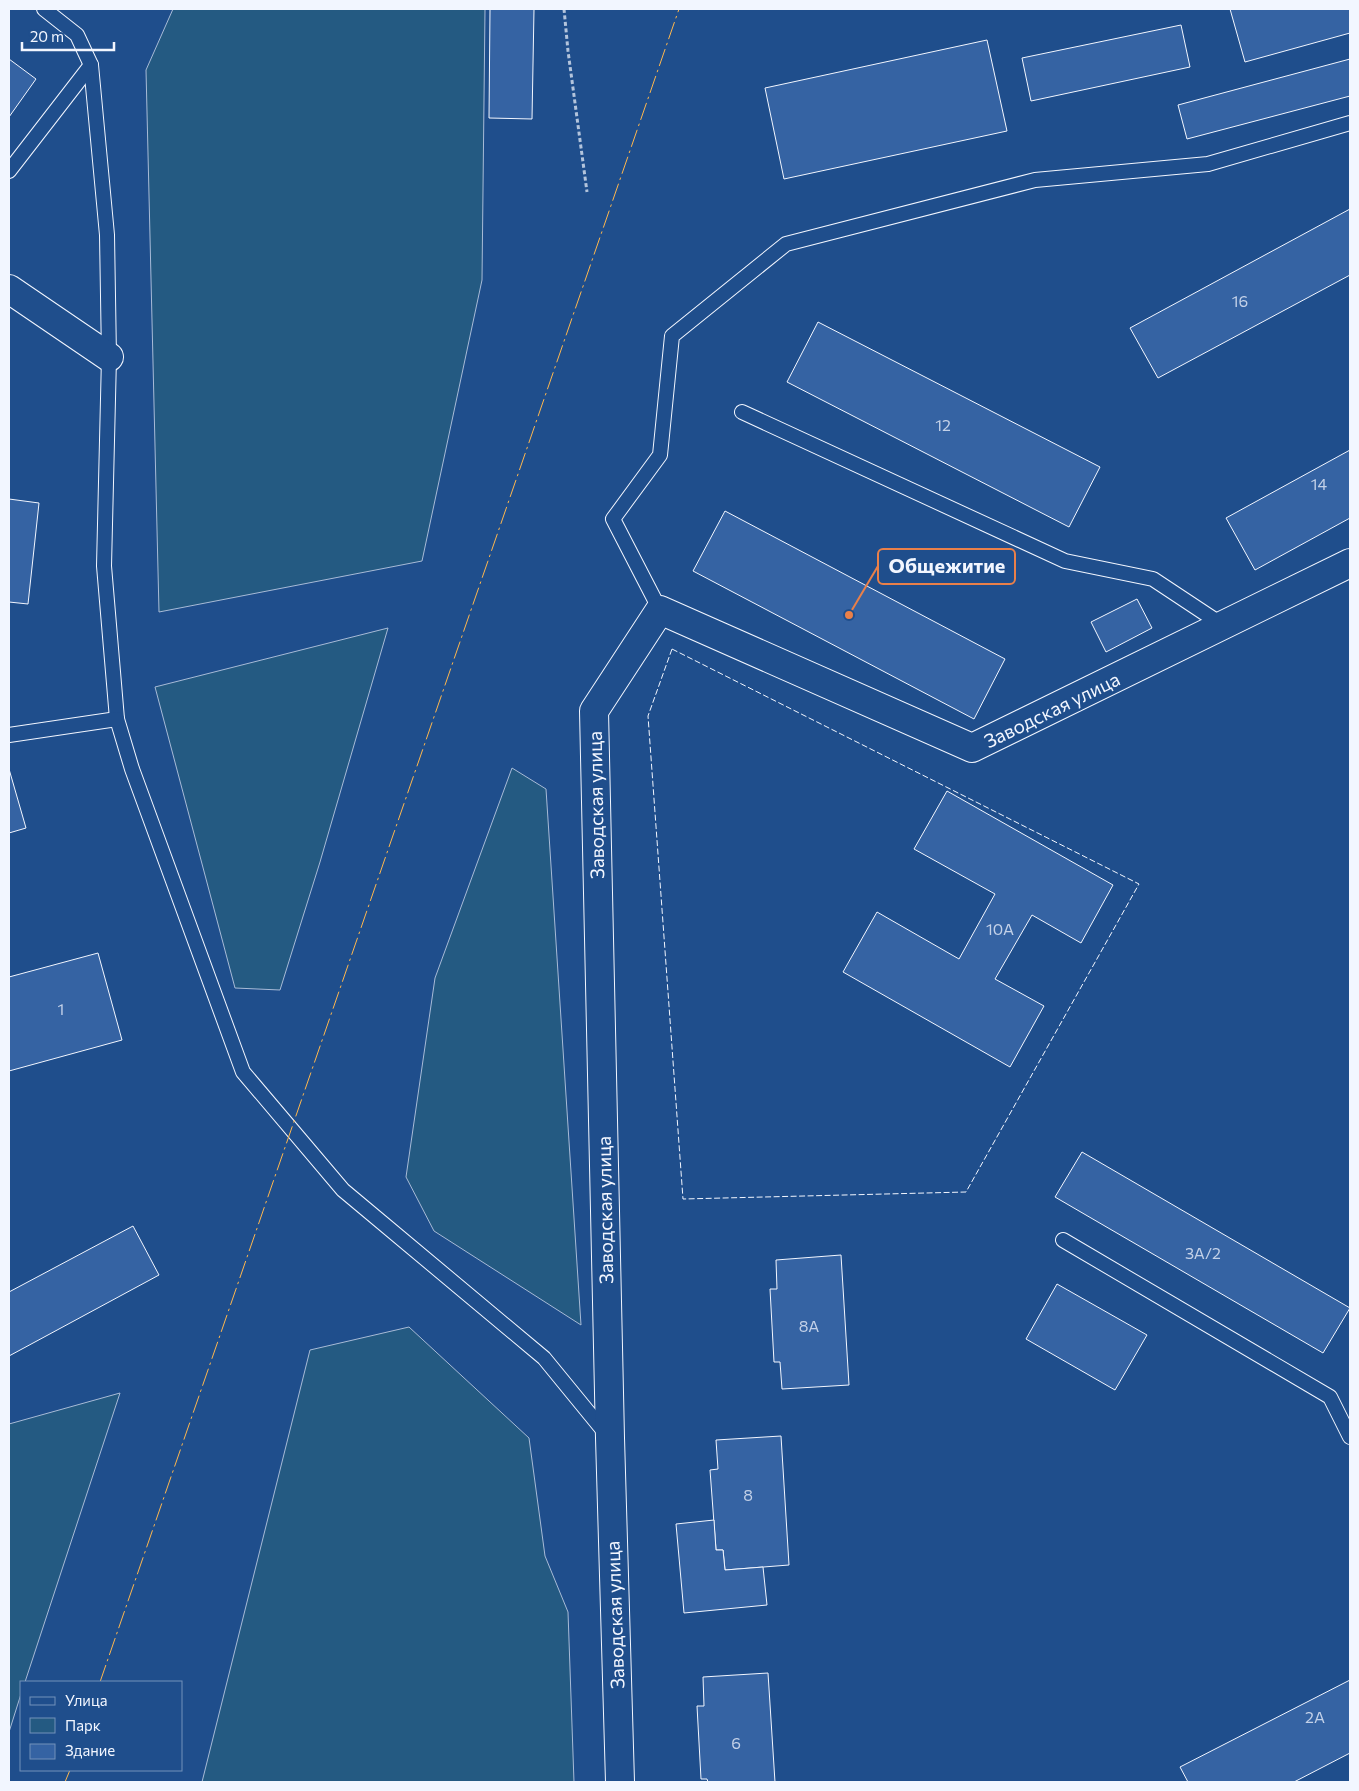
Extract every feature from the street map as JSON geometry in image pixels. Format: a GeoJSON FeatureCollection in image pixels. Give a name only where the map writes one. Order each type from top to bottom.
{"type":"FeatureCollection","features":[{"type":"Feature","properties":{"kind":"street"},"geometry":{"type":"LineString","coordinates":[[9,290],[109,357]]}},
{"type":"Feature","properties":{"kind":"street","name":"Заводская улица"},"geometry":{"type":"LineString","coordinates":[[620,1782],[610,1438],[594,711],[660,610],[972,748],[1350,563]]}},
{"type":"Feature","properties":{"kind":"lane"},"geometry":{"type":"LineString","coordinates":[[44,9],[77,35],[91,65],[107,235],[109,357],[104,566],[117,719],[132,769],[243,1072],[343,1190],[544,1358],[610,1438]]}},
{"type":"Feature","properties":{"kind":"lane"},"geometry":{"type":"LineString","coordinates":[[9,171],[91,65]]}},
{"type":"Feature","properties":{"kind":"lane"},"geometry":{"type":"LineString","coordinates":[[660,610],[613,519],[660,455],[672,336],[786,244],[1035,180],[1208,164],[1350,122]]}},
{"type":"Feature","properties":{"kind":"lane"},"geometry":{"type":"LineString","coordinates":[[742,412],[1066,561],[1154,579],[1224,626]]}},
{"type":"Feature","properties":{"kind":"lane"},"geometry":{"type":"LineString","coordinates":[[9,735],[117,719]]}},
{"type":"Feature","properties":{"kind":"lane"},"geometry":{"type":"LineString","coordinates":[[1063,1240],[1330,1397],[1350,1437]]}},
{"type":"Feature","properties":{"kind":"path"},"geometry":{"type":"LineString","coordinates":[[564,9],[587,192]]}},
{"type":"Feature","properties":{"kind":"green space"},"geometry":{"type":"Polygon","coordinates":[[[173,9],[485,9],[482,280],[422,561],[159,612],[146,70],[173,9]]]}},
{"type":"Feature","properties":{"kind":"green space"},"geometry":{"type":"Polygon","coordinates":[[[388,628],[320,862],[280,990],[235,988],[155,687],[388,628]]]}},
{"type":"Feature","properties":{"kind":"green space"},"geometry":{"type":"Polygon","coordinates":[[[512,768],[546,789],[581,1325],[434,1231],[406,1177],[435,978],[512,768]]]}},
{"type":"Feature","properties":{"kind":"green space"},"geometry":{"type":"Polygon","coordinates":[[[409,1327],[529,1438],[545,1556],[568,1612],[574,1782],[202,1782],[310,1350],[409,1327]]]}},
{"type":"Feature","properties":{"kind":"green space"},"geometry":{"type":"Polygon","coordinates":[[[120,1393],[25,1681],[20,1681],[20,1697],[9,1732],[9,1424],[120,1393]]]}},
{"type":"Feature","properties":{"kind":"building"},"geometry":{"type":"Polygon","coordinates":[[[490,9],[534,9],[532,119],[489,118],[490,9]]]}},
{"type":"Feature","properties":{"kind":"building"},"geometry":{"type":"Polygon","coordinates":[[[1230,9],[1350,9],[1350,33],[1245,62],[1230,9]]]}},
{"type":"Feature","properties":{"kind":"building"},"geometry":{"type":"Polygon","coordinates":[[[1181,25],[1190,67],[1031,101],[1022,58],[1181,25]]]}},
{"type":"Feature","properties":{"kind":"building"},"geometry":{"type":"Polygon","coordinates":[[[987,40],[1007,131],[784,179],[765,88],[987,40]]]}},
{"type":"Feature","properties":{"kind":"building"},"geometry":{"type":"Polygon","coordinates":[[[9,59],[36,79],[9,117],[9,59]]]}},
{"type":"Feature","properties":{"kind":"building"},"geometry":{"type":"Polygon","coordinates":[[[1350,59],[1350,96],[1187,139],[1178,105],[1350,59]]]}},
{"type":"Feature","properties":{"kind":"building"},"geometry":{"type":"Polygon","coordinates":[[[1350,209],[1350,275],[1158,378],[1130,328],[1350,209]]]}},
{"type":"Feature","properties":{"kind":"building"},"geometry":{"type":"Polygon","coordinates":[[[818,322],[1100,467],[1069,527],[787,382],[818,322]]]}},
{"type":"Feature","properties":{"kind":"building"},"geometry":{"type":"Polygon","coordinates":[[[1350,450],[1350,518],[1255,570],[1226,518],[1350,450]]]}},
{"type":"Feature","properties":{"kind":"building"},"geometry":{"type":"Polygon","coordinates":[[[9,499],[39,503],[28,604],[9,602],[9,499]]]}},
{"type":"Feature","properties":{"kind":"building"},"geometry":{"type":"Polygon","coordinates":[[[725,511],[1005,659],[974,719],[693,571],[725,511]]]}},
{"type":"Feature","properties":{"kind":"building"},"geometry":{"type":"Polygon","coordinates":[[[1137,599],[1152,628],[1106,652],[1091,622],[1137,599]]]}},
{"type":"Feature","properties":{"kind":"building"},"geometry":{"type":"Polygon","coordinates":[[[9,769],[26,828],[9,833],[9,769]]]}},
{"type":"Feature","properties":{"kind":"building"},"geometry":{"type":"Polygon","coordinates":[[[947,791],[1113,885],[1081,943],[1032,915],[995,979],[1044,1006],[1010,1067],[843,972],[877,912],[959,959],[995,894],[914,849],[947,791]]]}},
{"type":"Feature","properties":{"kind":"building"},"geometry":{"type":"Polygon","coordinates":[[[98,953],[122,1040],[9,1071],[9,977],[98,953]]]}},
{"type":"Feature","properties":{"kind":"building"},"geometry":{"type":"Polygon","coordinates":[[[1082,1152],[1350,1308],[1323,1353],[1055,1197],[1082,1152]]]}},
{"type":"Feature","properties":{"kind":"building"},"geometry":{"type":"Polygon","coordinates":[[[133,1226],[159,1275],[9,1356],[9,1292],[133,1226]]]}},
{"type":"Feature","properties":{"kind":"building"},"geometry":{"type":"Polygon","coordinates":[[[841,1255],[849,1385],[782,1389],[780,1362],[774,1362],[770,1289],[777,1289],[776,1260],[841,1255]]]}},
{"type":"Feature","properties":{"kind":"building"},"geometry":{"type":"Polygon","coordinates":[[[1057,1284],[1147,1335],[1115,1390],[1026,1339],[1057,1284]]]}},
{"type":"Feature","properties":{"kind":"building"},"geometry":{"type":"Polygon","coordinates":[[[781,1436],[789,1565],[725,1570],[723,1550],[716,1550],[710,1470],[718,1469],[716,1440],[781,1436]]]}},
{"type":"Feature","properties":{"kind":"building"},"geometry":{"type":"Polygon","coordinates":[[[714,1520],[716,1550],[723,1550],[725,1570],[763,1567],[767,1605],[684,1613],[676,1524],[714,1520]]]}},
{"type":"Feature","properties":{"kind":"building"},"geometry":{"type":"Polygon","coordinates":[[[768,1673],[775,1782],[708,1782],[707,1779],[701,1779],[697,1706],[704,1706],[703,1677],[768,1673]]]}},
{"type":"Feature","properties":{"kind":"building"},"geometry":{"type":"Polygon","coordinates":[[[1350,1680],[1350,1753],[1294,1782],[1188,1782],[1180,1767],[1350,1680]]]}},
{"type":"Feature","properties":{"kind":"fence"},"geometry":{"type":"LineString","coordinates":[[672,649],[1139,884],[966,1192],[683,1199],[648,716],[672,649]]}},
{"type":"Feature","properties":{"kind":"power"},"geometry":{"type":"LineString","coordinates":[[100,1681],[679,9]]}},
{"type":"Feature","properties":{"kind":"power"},"geometry":{"type":"LineString","coordinates":[[65,1782],[70,1771]]}},
{"type":"Feature","properties":{"kind":"place","name":"Общежитие"},"geometry":{"type":"Point","coordinates":[849,615]}}]}
